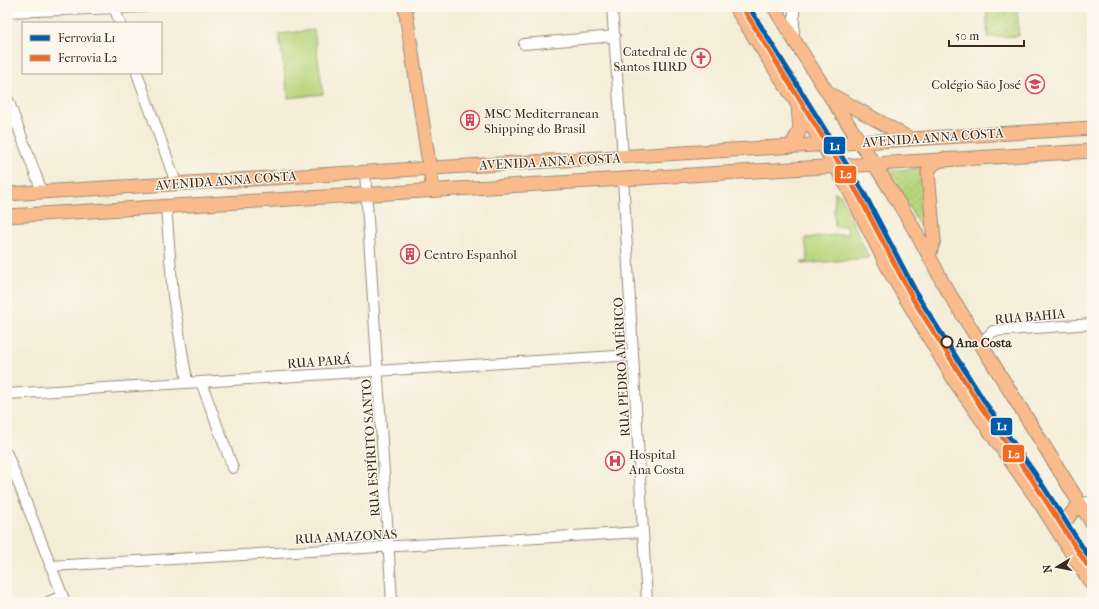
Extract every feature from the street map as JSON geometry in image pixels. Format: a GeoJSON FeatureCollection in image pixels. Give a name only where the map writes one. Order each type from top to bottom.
{"type":"FeatureCollection","features":[{"type":"Feature","properties":{"kind":"main road"},"geometry":{"type":"LineString","coordinates":[[405,7],[433,190]]}},
{"type":"Feature","properties":{"kind":"main road"},"geometry":{"type":"LineString","coordinates":[[735,7],[835,166],[861,212],[890,272],[956,383],[1061,536],[1092,585]]}},
{"type":"Feature","properties":{"kind":"main road"},"geometry":{"type":"LineString","coordinates":[[774,7],[794,42],[874,164],[929,256],[944,285],[985,352],[1086,503],[1092,523]]}},
{"type":"Feature","properties":{"kind":"main road"},"geometry":{"type":"LineString","coordinates":[[827,92],[909,138]]}},
{"type":"Feature","properties":{"kind":"main road"},"geometry":{"type":"LineString","coordinates":[[791,146],[800,130],[797,104]]}},
{"type":"Feature","properties":{"kind":"main road","name":"AVENIDA ANNA COSTA"},"geometry":{"type":"LineString","coordinates":[[7,194],[1092,128]]}},
{"type":"Feature","properties":{"kind":"main road","name":"AVENIDA ANNA COSTA"},"geometry":{"type":"LineString","coordinates":[[7,216],[874,164],[943,158],[1092,151]]}},
{"type":"Feature","properties":{"kind":"main road"},"geometry":{"type":"LineString","coordinates":[[623,178],[624,169],[629,162],[662,158],[670,154]]}},
{"type":"Feature","properties":{"kind":"main road"},"geometry":{"type":"LineString","coordinates":[[929,256],[934,240],[928,172],[933,164],[943,158]]}},
{"type":"Feature","properties":{"kind":"main road"},"geometry":{"type":"LineString","coordinates":[[1061,536],[1062,525],[1086,503]]}},
{"type":"Feature","properties":{"kind":"street"},"geometry":{"type":"LineString","coordinates":[[7,12],[144,7]]}},
{"type":"Feature","properties":{"kind":"street"},"geometry":{"type":"LineString","coordinates":[[612,7],[623,157]]}},
{"type":"Feature","properties":{"kind":"street"},"geometry":{"type":"LineString","coordinates":[[794,7],[794,42]]}},
{"type":"Feature","properties":{"kind":"street"},"geometry":{"type":"LineString","coordinates":[[114,8],[120,22]]}},
{"type":"Feature","properties":{"kind":"street"},"geometry":{"type":"LineString","coordinates":[[524,44],[614,36]]}},
{"type":"Feature","properties":{"kind":"street"},"geometry":{"type":"LineString","coordinates":[[138,74],[176,183]]}},
{"type":"Feature","properties":{"kind":"street"},"geometry":{"type":"LineString","coordinates":[[7,97],[42,192]]}},
{"type":"Feature","properties":{"kind":"street","name":"RUA ESPÍRITO SANTO"},"geometry":{"type":"LineString","coordinates":[[365,172],[365,194],[378,370],[392,602]]}},
{"type":"Feature","properties":{"kind":"street","name":"RUA PEDRO AMÉRICO"},"geometry":{"type":"LineString","coordinates":[[623,178],[647,602]]}},
{"type":"Feature","properties":{"kind":"street"},"geometry":{"type":"LineString","coordinates":[[166,206],[173,296],[187,382]]}},
{"type":"Feature","properties":{"kind":"street","name":"RUA BAHIA"},"geometry":{"type":"LineString","coordinates":[[985,352],[986,338],[993,331],[1092,324]]}},
{"type":"Feature","properties":{"kind":"street","name":"RUA PARÁ"},"geometry":{"type":"LineString","coordinates":[[7,394],[633,355]]}},
{"type":"Feature","properties":{"kind":"street"},"geometry":{"type":"LineString","coordinates":[[200,382],[233,468]]}},
{"type":"Feature","properties":{"kind":"street"},"geometry":{"type":"LineString","coordinates":[[7,454],[63,599],[48,602]]}},
{"type":"Feature","properties":{"kind":"street","name":"RUA AMAZONAS"},"geometry":{"type":"LineString","coordinates":[[50,566],[643,532]]}},
{"type":"Feature","properties":{"kind":"green space"},"geometry":{"type":"Polygon","coordinates":[[[986,7],[1017,7],[1019,36],[988,37],[986,7]]]}},
{"type":"Feature","properties":{"kind":"green space"},"geometry":{"type":"Polygon","coordinates":[[[314,30],[323,94],[288,98],[279,34],[314,30]]]}},
{"type":"Feature","properties":{"kind":"green space"},"geometry":{"type":"Polygon","coordinates":[[[921,168],[927,228],[924,232],[887,171],[921,168]]]}},
{"type":"Feature","properties":{"kind":"green space"},"geometry":{"type":"Polygon","coordinates":[[[835,192],[841,196],[869,258],[802,264],[802,262],[808,262],[805,238],[848,234],[847,226],[835,227],[835,192]]]}},
{"type":"Feature","properties":{"kind":"rail line","name":"L1"},"geometry":{"type":"LineString","coordinates":[[749,7],[863,191],[919,298],[986,404],[1036,475],[1092,562]]}},
{"type":"Feature","properties":{"kind":"rail line","name":"L2"},"geometry":{"type":"LineString","coordinates":[[744,10],[858,194],[914,301],[981,407],[1031,478],[1087,565]]}},
{"type":"Feature","properties":{"kind":"place","name":"Catedral de Santos IURD"},"geometry":{"type":"Point","coordinates":[701,58]}},
{"type":"Feature","properties":{"kind":"place","name":"Colégio São José"},"geometry":{"type":"Point","coordinates":[1035,84]}},
{"type":"Feature","properties":{"kind":"place","name":"MSC Mediterranean Shipping do Brasil"},"geometry":{"type":"Point","coordinates":[470,120]}},
{"type":"Feature","properties":{"kind":"place","name":"Centro Espanhol"},"geometry":{"type":"Point","coordinates":[410,254]}},
{"type":"Feature","properties":{"kind":"place","name":"Ana Costa"},"geometry":{"type":"Point","coordinates":[947,342]}},
{"type":"Feature","properties":{"kind":"place","name":"Hospital Ana Costa"},"geometry":{"type":"Point","coordinates":[615,461]}}]}
